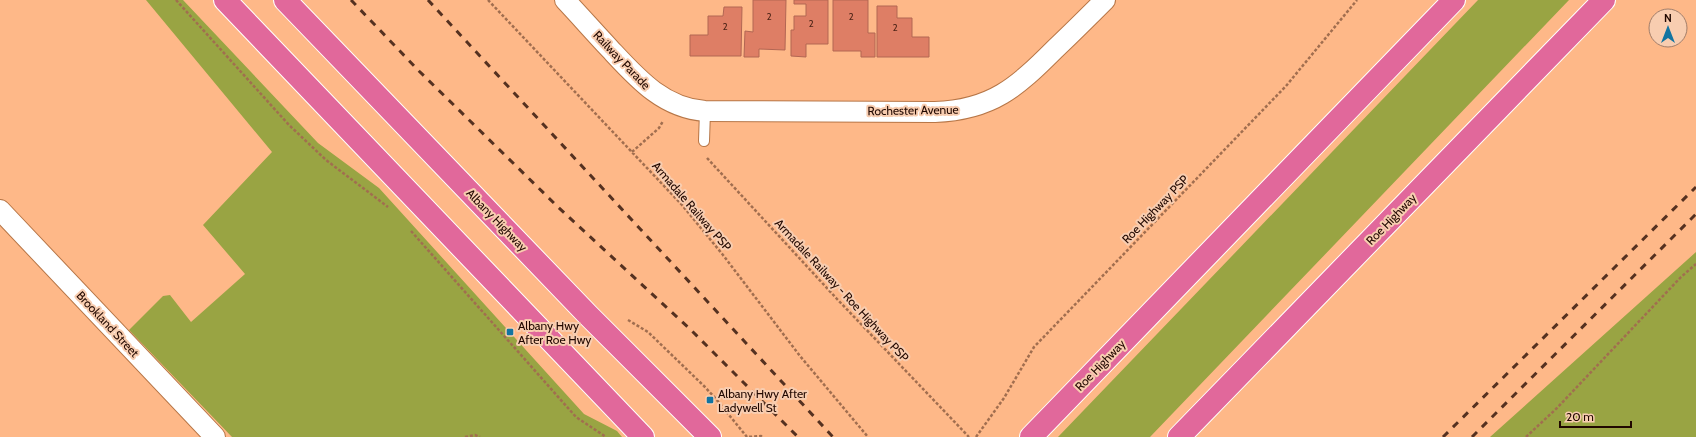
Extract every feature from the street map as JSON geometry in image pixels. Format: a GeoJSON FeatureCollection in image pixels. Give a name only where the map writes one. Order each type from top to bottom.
{"type":"FeatureCollection","features":[{"type":"Feature","properties":{"kind":"highway"},"geometry":{"type":"LineString","coordinates":[[225,0],[643,437]]}},
{"type":"Feature","properties":{"kind":"highway","name":"Albany Highway"},"geometry":{"type":"LineString","coordinates":[[285,0],[588,315],[710,437]]}},
{"type":"Feature","properties":{"kind":"highway","name":"Roe Highway"},"geometry":{"type":"LineString","coordinates":[[1031,437],[1454,0]]}},
{"type":"Feature","properties":{"kind":"highway","name":"Roe Highway"},"geometry":{"type":"LineString","coordinates":[[1178,437],[1604,0]]}},
{"type":"Feature","properties":{"kind":"street","name":"Railway Parade"},"geometry":{"type":"LineString","coordinates":[[565,0],[634,75],[651,90],[678,105],[694,110],[705,111]]}},
{"type":"Feature","properties":{"kind":"street","name":"Rochester Avenue"},"geometry":{"type":"LineString","coordinates":[[705,111],[935,112],[959,110],[972,107],[998,97],[1023,81],[1106,0]]}},
{"type":"Feature","properties":{"kind":"street","name":"Brookland Street"},"geometry":{"type":"LineString","coordinates":[[0,210],[215,437]]}},
{"type":"Feature","properties":{"kind":"lane"},"geometry":{"type":"LineString","coordinates":[[704,141],[705,111]]}},
{"type":"Feature","properties":{"kind":"path"},"geometry":{"type":"LineString","coordinates":[[176,0],[289,125],[321,155],[392,209]]}},
{"type":"Feature","properties":{"kind":"path","name":"Armadale Railway PSP"},"geometry":{"type":"LineString","coordinates":[[488,0],[696,222],[800,356],[868,437]]}},
{"type":"Feature","properties":{"kind":"path","name":"Roe Highway PSP"},"geometry":{"type":"LineString","coordinates":[[976,437],[1004,398],[1034,347],[1286,86],[1357,0]]}},
{"type":"Feature","properties":{"kind":"path"},"geometry":{"type":"LineString","coordinates":[[632,152],[659,128],[664,121]]}},
{"type":"Feature","properties":{"kind":"path","name":"Armadale Railway - Roe Highway PSP"},"geometry":{"type":"LineString","coordinates":[[703,153],[837,299],[969,437]]}},
{"type":"Feature","properties":{"kind":"path"},"geometry":{"type":"LineString","coordinates":[[408,227],[576,417],[606,437]]}},
{"type":"Feature","properties":{"kind":"path"},"geometry":{"type":"LineString","coordinates":[[1526,437],[1556,408],[1681,277],[1696,264]]}},
{"type":"Feature","properties":{"kind":"path"},"geometry":{"type":"LineString","coordinates":[[465,437],[475,435],[480,437]]}},
{"type":"Feature","properties":{"kind":"green space"},"geometry":{"type":"Polygon","coordinates":[[[146,0],[183,0],[318,143],[379,188],[584,414],[617,431],[622,437],[232,437],[129,330],[163,296],[170,295],[191,322],[245,274],[203,225],[272,152],[146,0]]]}},
{"type":"Feature","properties":{"kind":"green space"},"geometry":{"type":"Polygon","coordinates":[[[1478,0],[1569,0],[1150,437],[1058,437],[1478,0]]]}},
{"type":"Feature","properties":{"kind":"green space"},"geometry":{"type":"Polygon","coordinates":[[[1696,252],[1696,437],[1490,437],[1696,252]]]}},
{"type":"Feature","properties":{"kind":"building"},"geometry":{"type":"Polygon","coordinates":[[[753,0],[786,0],[785,50],[759,49],[759,57],[744,57],[745,31],[753,32],[753,0]]]}},
{"type":"Feature","properties":{"kind":"building"},"geometry":{"type":"Polygon","coordinates":[[[794,0],[828,0],[828,44],[806,44],[806,57],[791,56],[791,30],[794,30],[794,16],[806,16],[806,4],[794,4],[794,0]]]}},
{"type":"Feature","properties":{"kind":"building"},"geometry":{"type":"Polygon","coordinates":[[[833,0],[868,0],[868,33],[875,33],[875,57],[861,57],[861,51],[833,51],[833,0]]]}},
{"type":"Feature","properties":{"kind":"building"},"geometry":{"type":"Polygon","coordinates":[[[877,6],[897,6],[897,18],[912,18],[912,37],[929,37],[929,57],[877,57],[877,6]]]}},
{"type":"Feature","properties":{"kind":"building"},"geometry":{"type":"Polygon","coordinates":[[[724,7],[742,7],[741,56],[690,56],[690,35],[708,35],[708,16],[723,16],[724,7]]]}},
{"type":"Feature","properties":{"kind":"railway"},"geometry":{"type":"LineString","coordinates":[[351,0],[419,71],[558,207],[691,330],[798,437]]}},
{"type":"Feature","properties":{"kind":"railway"},"geometry":{"type":"LineString","coordinates":[[428,0],[833,437]]}},
{"type":"Feature","properties":{"kind":"railway"},"geometry":{"type":"LineString","coordinates":[[1443,437],[1696,187]]}},
{"type":"Feature","properties":{"kind":"railway"},"geometry":{"type":"LineString","coordinates":[[1472,437],[1696,214]]}},
{"type":"Feature","properties":{"kind":"place","name":"Albany Hwy After Roe Hwy"},"geometry":{"type":"Point","coordinates":[510,332]}},
{"type":"Feature","properties":{"kind":"place","name":"Albany Hwy After Ladywell St"},"geometry":{"type":"Point","coordinates":[710,400]}}]}
